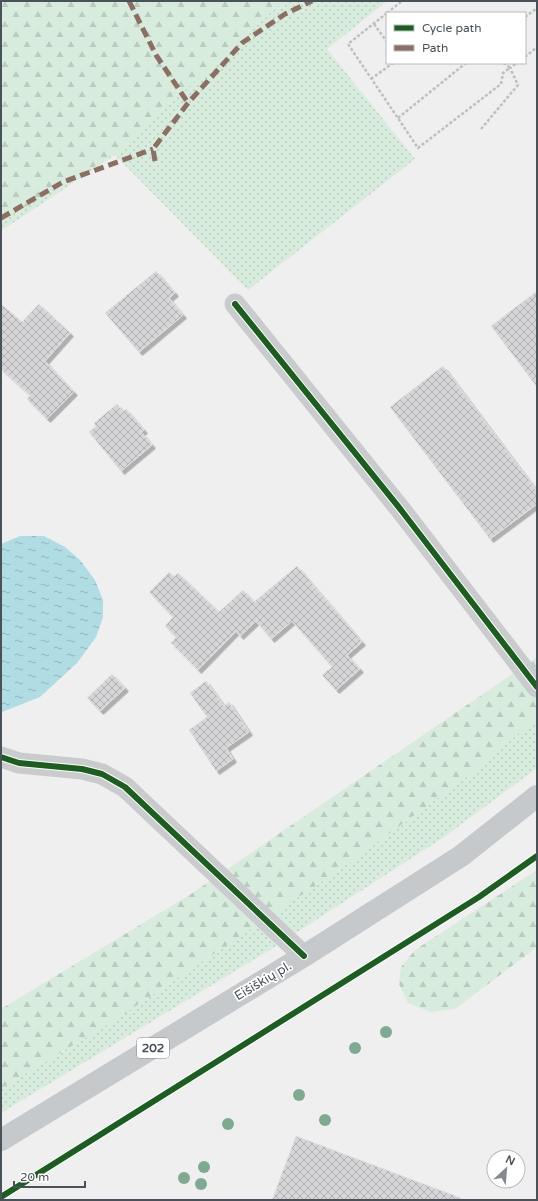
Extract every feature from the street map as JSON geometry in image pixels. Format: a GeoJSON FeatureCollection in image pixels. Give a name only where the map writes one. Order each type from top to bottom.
{"type":"FeatureCollection","features":[{"type":"Feature","properties":{"kind":"main road","name":"Eišiškių pl."},"geometry":{"type":"LineString","coordinates":[[1,1140],[304,956],[461,856],[537,796]]}},
{"type":"Feature","properties":{"kind":"street"},"geometry":{"type":"LineString","coordinates":[[235,304],[401,510],[537,687]]}},
{"type":"Feature","properties":{"kind":"street"},"geometry":{"type":"LineString","coordinates":[[1,757],[19,763],[82,769],[102,774],[125,787],[304,956]]}},
{"type":"Feature","properties":{"kind":"path"},"geometry":{"type":"LineString","coordinates":[[388,12],[402,1]]}},
{"type":"Feature","properties":{"kind":"path"},"geometry":{"type":"LineString","coordinates":[[526,16],[537,8]]}},
{"type":"Feature","properties":{"kind":"path"},"geometry":{"type":"LineString","coordinates":[[386,14],[348,44],[418,148],[501,84],[503,74],[516,64]]}},
{"type":"Feature","properties":{"kind":"path"},"geometry":{"type":"LineString","coordinates":[[374,24],[386,41]]}},
{"type":"Feature","properties":{"kind":"path"},"geometry":{"type":"LineString","coordinates":[[526,56],[537,48]]}},
{"type":"Feature","properties":{"kind":"path"},"geometry":{"type":"LineString","coordinates":[[372,79],[392,64]]}},
{"type":"Feature","properties":{"kind":"path"},"geometry":{"type":"LineString","coordinates":[[398,118],[465,64]]}},
{"type":"Feature","properties":{"kind":"path"},"geometry":{"type":"LineString","coordinates":[[481,130],[518,85],[510,68],[505,64]]}},
{"type":"Feature","properties":{"kind":"green space"},"geometry":{"type":"Polygon","coordinates":[[[1,1],[387,1],[327,49],[415,159],[248,290],[115,155],[1,231],[1,1]]]}},
{"type":"Feature","properties":{"kind":"green space"},"geometry":{"type":"Polygon","coordinates":[[[1,1],[284,1],[115,154],[1,221],[1,1]]]}},
{"type":"Feature","properties":{"kind":"green space"},"geometry":{"type":"Polygon","coordinates":[[[537,657],[537,717],[480,767],[349,863],[112,1022],[1,1088],[1,1009],[191,894],[537,657]]]}},
{"type":"Feature","properties":{"kind":"green space"},"geometry":{"type":"Polygon","coordinates":[[[537,717],[537,768],[444,837],[268,951],[1,1113],[1,1088],[112,1022],[349,863],[480,767],[537,717]]]}},
{"type":"Feature","properties":{"kind":"green space"},"geometry":{"type":"Polygon","coordinates":[[[537,870],[537,947],[455,1009],[431,1012],[408,1003],[399,984],[401,967],[415,950],[537,870]]]}},
{"type":"Feature","properties":{"kind":"water"},"geometry":{"type":"Polygon","coordinates":[[[20,536],[44,536],[65,547],[80,560],[95,580],[103,600],[103,617],[96,637],[77,663],[40,697],[1,712],[1,544],[20,536]]]}},
{"type":"Feature","properties":{"kind":"building"},"geometry":{"type":"Polygon","coordinates":[[[156,271],[175,293],[169,298],[183,315],[139,352],[105,313],[156,271]]]}},
{"type":"Feature","properties":{"kind":"building"},"geometry":{"type":"Polygon","coordinates":[[[537,291],[537,387],[491,326],[537,291]]]}},
{"type":"Feature","properties":{"kind":"building"},"geometry":{"type":"Polygon","coordinates":[[[1,304],[22,322],[39,304],[70,333],[45,361],[74,392],[47,419],[27,399],[30,395],[1,369],[1,304]]]}},
{"type":"Feature","properties":{"kind":"building"},"geometry":{"type":"Polygon","coordinates":[[[443,366],[537,491],[537,504],[490,539],[390,407],[443,366]]]}},
{"type":"Feature","properties":{"kind":"building"},"geometry":{"type":"Polygon","coordinates":[[[117,404],[123,412],[126,409],[144,430],[141,432],[152,445],[121,471],[89,432],[96,426],[94,423],[117,404]]]}},
{"type":"Feature","properties":{"kind":"building"},"geometry":{"type":"Polygon","coordinates":[[[297,566],[362,642],[347,655],[360,669],[336,690],[322,675],[332,667],[292,621],[271,639],[256,621],[240,636],[236,631],[198,670],[171,643],[176,637],[165,626],[173,617],[149,592],[169,572],[174,577],[178,573],[219,612],[243,590],[254,602],[297,566]]]}},
{"type":"Feature","properties":{"kind":"building"},"geometry":{"type":"Polygon","coordinates":[[[112,674],[125,688],[100,711],[87,698],[112,674]]]}},
{"type":"Feature","properties":{"kind":"building"},"geometry":{"type":"Polygon","coordinates":[[[206,681],[224,706],[229,702],[249,732],[226,748],[233,759],[216,771],[189,730],[207,717],[190,693],[206,681]]]}},
{"type":"Feature","properties":{"kind":"building"},"geometry":{"type":"Polygon","coordinates":[[[296,1136],[461,1198],[461,1200],[272,1200],[296,1136]]]}},
{"type":"Feature","properties":{"kind":"marked path"},"geometry":{"type":"LineString","coordinates":[[129,1],[156,55],[188,103]]}},
{"type":"Feature","properties":{"kind":"marked path"},"geometry":{"type":"LineString","coordinates":[[155,161],[153,149],[188,103],[242,43],[285,14],[312,1]]}},
{"type":"Feature","properties":{"kind":"marked path"},"geometry":{"type":"LineString","coordinates":[[1,218],[63,182],[153,149]]}},
{"type":"Feature","properties":{"kind":"cycle path"},"geometry":{"type":"LineString","coordinates":[[235,304],[401,510],[537,687]]}},
{"type":"Feature","properties":{"kind":"cycle path"},"geometry":{"type":"LineString","coordinates":[[1,757],[19,763],[82,769],[102,774],[125,787],[304,956]]}},
{"type":"Feature","properties":{"kind":"cycle path"},"geometry":{"type":"LineString","coordinates":[[1,1197],[479,897],[537,856]]}}]}
